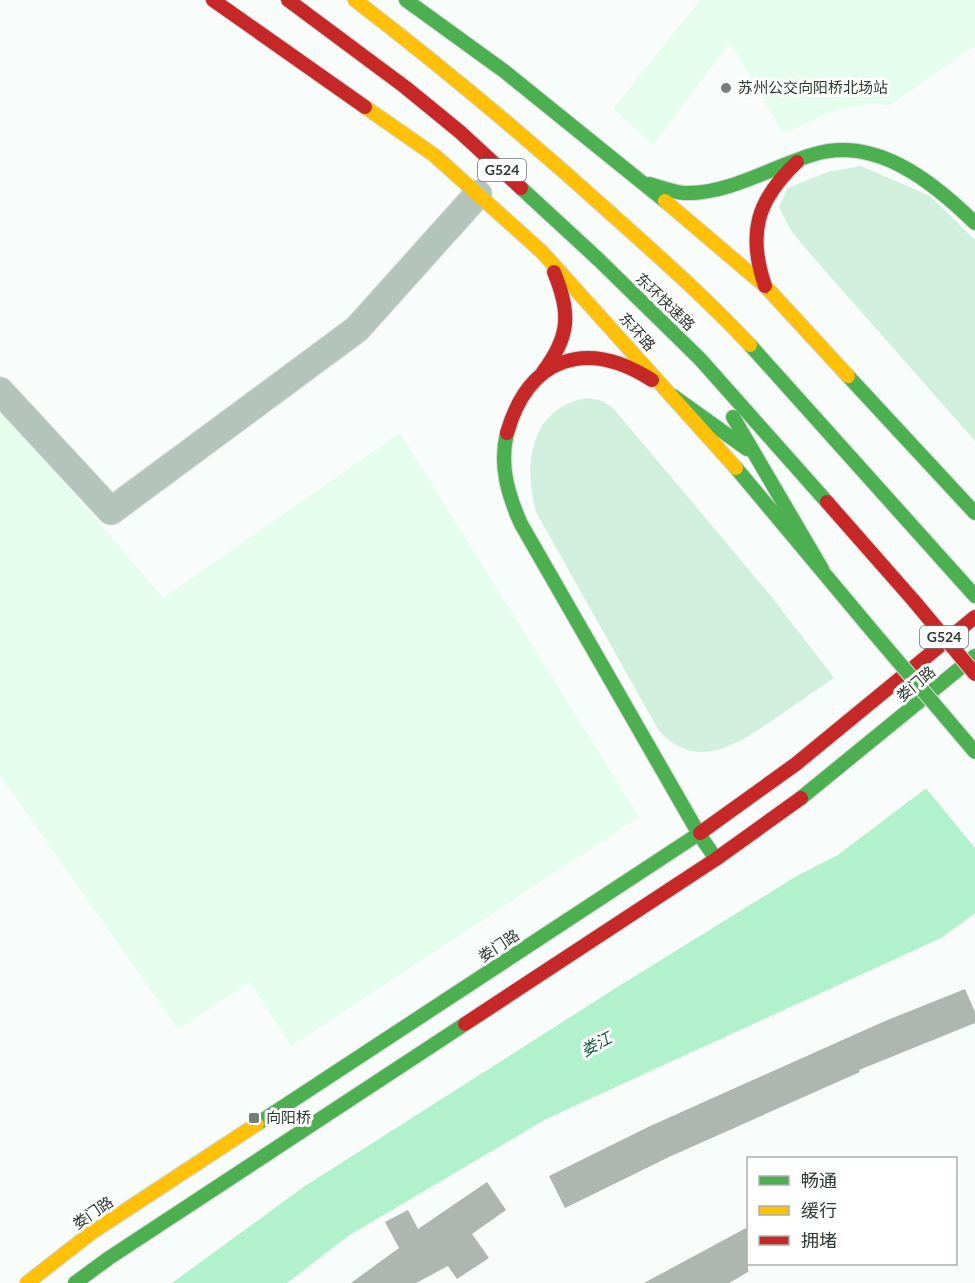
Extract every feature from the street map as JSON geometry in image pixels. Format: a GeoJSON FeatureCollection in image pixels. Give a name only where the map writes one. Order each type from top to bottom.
{"type":"FeatureCollection","features":[{"type":"Feature","properties":{"kind":"main road","name":"东环路"},"geometry":{"type":"LineString","coordinates":[[213,0],[434,155],[542,252],[673,396],[975,752]]}},
{"type":"Feature","properties":{"kind":"main road","name":"东环快速路"},"geometry":{"type":"LineString","coordinates":[[355,0],[432,59],[531,141],[680,275],[789,387],[975,596]]}},
{"type":"Feature","properties":{"kind":"main road"},"geometry":{"type":"LineString","coordinates":[[406,0],[504,70],[637,177],[765,286],[975,513]]}},
{"type":"Feature","properties":{"kind":"main road","name":"东环快速路"},"geometry":{"type":"LineString","coordinates":[[285,1],[405,87],[460,132],[591,253],[700,359],[914,601],[975,674]]}},
{"type":"Feature","properties":{"kind":"main road"},"geometry":{"type":"LineString","coordinates":[[637,177],[672,192],[694,194],[728,186],[803,158],[826,152],[851,151],[891,160],[906,166],[925,178],[975,223]]}},
{"type":"Feature","properties":{"kind":"main road"},"geometry":{"type":"LineString","coordinates":[[765,286],[756,259],[756,229],[759,215],[772,189],[803,158]]}},
{"type":"Feature","properties":{"kind":"main road"},"geometry":{"type":"LineString","coordinates":[[542,252],[560,286],[567,316],[563,339],[543,372]]}},
{"type":"Feature","properties":{"kind":"main road"},"geometry":{"type":"LineString","coordinates":[[700,359],[822,570]]}},
{"type":"Feature","properties":{"kind":"main road"},"geometry":{"type":"LineString","coordinates":[[716,859],[699,834],[526,534],[510,500],[506,483],[504,460],[507,430],[522,396],[532,382],[543,372],[559,364],[574,360],[601,360],[634,368],[832,509]]}},
{"type":"Feature","properties":{"kind":"main road","name":"娄门路"},"geometry":{"type":"LineString","coordinates":[[27,1283],[92,1233],[699,834],[811,753],[975,617]]}},
{"type":"Feature","properties":{"kind":"main road","name":"娄门路"},"geometry":{"type":"LineString","coordinates":[[75,1283],[109,1258],[716,859],[815,788],[975,656]]}},
{"type":"Feature","properties":{"kind":"street"},"geometry":{"type":"LineString","coordinates":[[0,391],[111,511],[357,329],[478,194]]}},
{"type":"Feature","properties":{"kind":"shaded area"},"geometry":{"type":"Polygon","coordinates":[[[700,0],[975,0],[975,45],[889,106],[874,103],[835,111],[783,133],[730,42],[653,145],[613,109],[700,0]]]}},
{"type":"Feature","properties":{"kind":"shaded area"},"geometry":{"type":"Polygon","coordinates":[[[861,166],[930,196],[975,240],[975,441],[806,249],[792,232],[779,207],[788,188],[828,172],[861,166]]]}},
{"type":"Feature","properties":{"kind":"shaded area"},"geometry":{"type":"Polygon","coordinates":[[[587,398],[603,401],[613,408],[771,596],[834,678],[762,727],[718,750],[704,752],[689,750],[674,744],[659,731],[536,512],[530,476],[535,441],[542,426],[553,413],[568,404],[587,398]]]}},
{"type":"Feature","properties":{"kind":"shaded area"},"geometry":{"type":"Polygon","coordinates":[[[0,407],[163,598],[400,433],[639,817],[291,1046],[250,982],[178,1029],[0,775],[0,407]]]}},
{"type":"Feature","properties":{"kind":"water","name":"娄江"},"geometry":{"type":"Polygon","coordinates":[[[975,751],[975,913],[941,938],[546,1119],[348,1236],[287,1283],[172,1283],[305,1186],[619,986],[795,877],[838,855],[975,751]]]}},
{"type":"Feature","properties":{"kind":"pier"},"geometry":{"type":"Polygon","coordinates":[[[975,748],[975,848],[924,786],[975,748]]]}},
{"type":"Feature","properties":{"kind":"building"},"geometry":{"type":"Polygon","coordinates":[[[965,989],[975,1012],[975,1023],[859,1070],[860,1072],[669,1157],[565,1208],[549,1176],[648,1127],[885,1021],[965,989]]]}},
{"type":"Feature","properties":{"kind":"building"},"geometry":{"type":"Polygon","coordinates":[[[487,1182],[506,1210],[472,1234],[489,1258],[457,1279],[448,1266],[416,1283],[351,1283],[399,1248],[385,1222],[408,1210],[418,1229],[487,1182]]]}},
{"type":"Feature","properties":{"kind":"building"},"geometry":{"type":"Polygon","coordinates":[[[747,1228],[748,1272],[729,1283],[644,1283],[747,1228]]]}},
{"type":"Feature","properties":{"kind":"traffic: fast"},"geometry":{"type":"LineString","coordinates":[[406,0],[504,71],[665,201]]}},
{"type":"Feature","properties":{"kind":"traffic: fast"},"geometry":{"type":"LineString","coordinates":[[649,184],[671,191],[701,192],[734,185],[815,154],[838,150],[860,152],[882,157],[923,179],[975,223]]}},
{"type":"Feature","properties":{"kind":"traffic: fast"},"geometry":{"type":"LineString","coordinates":[[521,188],[599,260],[700,359],[827,502]]}},
{"type":"Feature","properties":{"kind":"traffic: fast"},"geometry":{"type":"LineString","coordinates":[[750,345],[975,596]]}},
{"type":"Feature","properties":{"kind":"traffic: fast"},"geometry":{"type":"LineString","coordinates":[[848,376],[975,513]]}},
{"type":"Feature","properties":{"kind":"traffic: fast"},"geometry":{"type":"LineString","coordinates":[[673,396],[747,449]]}},
{"type":"Feature","properties":{"kind":"traffic: fast"},"geometry":{"type":"LineString","coordinates":[[733,417],[822,569]]}},
{"type":"Feature","properties":{"kind":"traffic: fast"},"geometry":{"type":"LineString","coordinates":[[507,433],[504,468],[512,502],[521,524],[699,834],[716,859]]}},
{"type":"Feature","properties":{"kind":"traffic: fast"},"geometry":{"type":"LineString","coordinates":[[736,468],[874,633]]}},
{"type":"Feature","properties":{"kind":"traffic: fast"},"geometry":{"type":"LineString","coordinates":[[874,633],[975,752]]}},
{"type":"Feature","properties":{"kind":"traffic: fast"},"geometry":{"type":"LineString","coordinates":[[801,798],[975,656]]}},
{"type":"Feature","properties":{"kind":"traffic: fast"},"geometry":{"type":"LineString","coordinates":[[257,1124],[700,833]]}},
{"type":"Feature","properties":{"kind":"traffic: fast"},"geometry":{"type":"LineString","coordinates":[[75,1283],[109,1258],[465,1024]]}},
{"type":"Feature","properties":{"kind":"traffic: slow"},"geometry":{"type":"LineString","coordinates":[[355,0],[546,156],[680,276],[750,345]]}},
{"type":"Feature","properties":{"kind":"traffic: slow"},"geometry":{"type":"LineString","coordinates":[[365,107],[434,155],[542,252],[736,468]]}},
{"type":"Feature","properties":{"kind":"traffic: slow"},"geometry":{"type":"LineString","coordinates":[[665,201],[765,286],[848,376]]}},
{"type":"Feature","properties":{"kind":"traffic: slow"},"geometry":{"type":"LineString","coordinates":[[27,1283],[91,1233],[257,1124]]}},
{"type":"Feature","properties":{"kind":"traffic: jam"},"geometry":{"type":"LineString","coordinates":[[213,0],[365,107]]}},
{"type":"Feature","properties":{"kind":"traffic: jam"},"geometry":{"type":"LineString","coordinates":[[288,0],[405,87],[460,132],[521,188]]}},
{"type":"Feature","properties":{"kind":"traffic: jam"},"geometry":{"type":"LineString","coordinates":[[765,286],[757,250],[759,218],[773,190],[797,162]]}},
{"type":"Feature","properties":{"kind":"traffic: jam"},"geometry":{"type":"LineString","coordinates":[[543,372],[558,347],[565,324],[563,300],[554,272]]}},
{"type":"Feature","properties":{"kind":"traffic: jam"},"geometry":{"type":"LineString","coordinates":[[507,433],[517,407],[530,387],[545,372],[563,362],[583,358],[605,360],[628,367],[652,380]]}},
{"type":"Feature","properties":{"kind":"traffic: jam"},"geometry":{"type":"LineString","coordinates":[[827,502],[914,601]]}},
{"type":"Feature","properties":{"kind":"traffic: jam"},"geometry":{"type":"LineString","coordinates":[[914,601],[975,674]]}},
{"type":"Feature","properties":{"kind":"traffic: jam"},"geometry":{"type":"LineString","coordinates":[[700,833],[796,764],[975,617]]}},
{"type":"Feature","properties":{"kind":"traffic: jam"},"geometry":{"type":"LineString","coordinates":[[465,1024],[716,859],[801,798]]}},
{"type":"Feature","properties":{"kind":"place","name":"苏州公交向阳桥北场站"},"geometry":{"type":"Point","coordinates":[726,88]}},
{"type":"Feature","properties":{"kind":"place","name":"向阳桥"},"geometry":{"type":"Point","coordinates":[254,1118]}}]}
